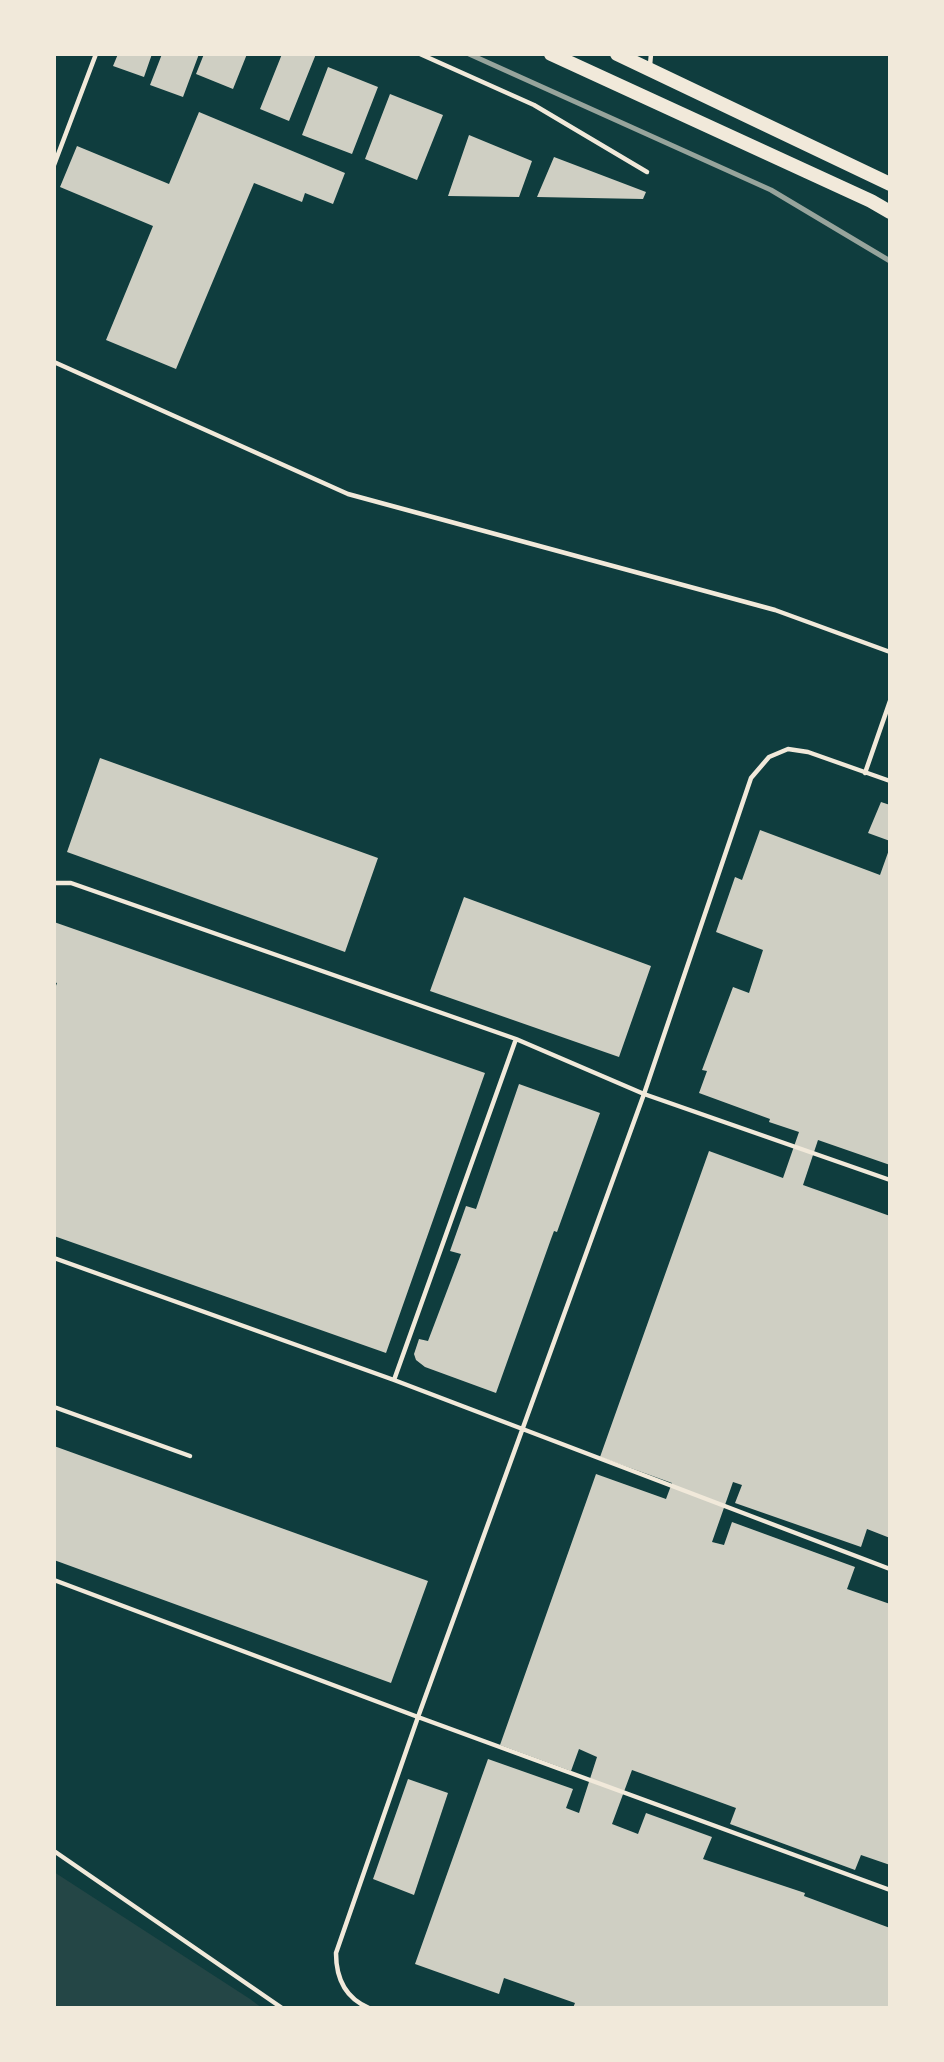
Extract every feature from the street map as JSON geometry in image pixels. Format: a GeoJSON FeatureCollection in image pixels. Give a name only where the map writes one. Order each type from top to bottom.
{"type":"FeatureCollection","features":[{"type":"Feature","properties":{"kind":"highway"},"geometry":{"type":"LineString","coordinates":[[551,54],[890,212]]}},
{"type":"Feature","properties":{"kind":"highway"},"geometry":{"type":"LineString","coordinates":[[617,54],[650,62],[890,184]]}},
{"type":"Feature","properties":{"kind":"lane"},"geometry":{"type":"LineString","coordinates":[[54,165],[96,54]]}},
{"type":"Feature","properties":{"kind":"lane"},"geometry":{"type":"LineString","coordinates":[[420,54],[534,105],[647,172]]}},
{"type":"Feature","properties":{"kind":"lane"},"geometry":{"type":"LineString","coordinates":[[54,362],[348,494],[775,610],[890,652]]}},
{"type":"Feature","properties":{"kind":"lane"},"geometry":{"type":"LineString","coordinates":[[865,773],[890,701]]}},
{"type":"Feature","properties":{"kind":"lane"},"geometry":{"type":"LineString","coordinates":[[369,2008],[359,2004],[345,1990],[336,1972],[336,1953],[418,1717],[643,1094],[751,778],[769,757],[788,749],[808,752],[890,781]]}},
{"type":"Feature","properties":{"kind":"lane"},"geometry":{"type":"LineString","coordinates":[[54,883],[71,883],[516,1039],[643,1094],[890,1180]]}},
{"type":"Feature","properties":{"kind":"lane"},"geometry":{"type":"LineString","coordinates":[[394,1380],[516,1039]]}},
{"type":"Feature","properties":{"kind":"lane"},"geometry":{"type":"LineString","coordinates":[[54,1258],[394,1380],[890,1569]]}},
{"type":"Feature","properties":{"kind":"lane"},"geometry":{"type":"LineString","coordinates":[[54,1407],[190,1456]]}},
{"type":"Feature","properties":{"kind":"lane"},"geometry":{"type":"LineString","coordinates":[[54,1580],[890,1890]]}},
{"type":"Feature","properties":{"kind":"lane"},"geometry":{"type":"LineString","coordinates":[[54,1852],[282,2008]]}},
{"type":"Feature","properties":{"kind":"shaded area"},"geometry":{"type":"Polygon","coordinates":[[[54,1872],[250,1999],[262,2008],[54,2008],[54,1872]]]}},
{"type":"Feature","properties":{"kind":"building"},"geometry":{"type":"Polygon","coordinates":[[[118,54],[152,54],[144,77],[113,66],[118,54]]]}},
{"type":"Feature","properties":{"kind":"building"},"geometry":{"type":"Polygon","coordinates":[[[162,54],[199,54],[183,97],[150,85],[162,54]]]}},
{"type":"Feature","properties":{"kind":"building"},"geometry":{"type":"Polygon","coordinates":[[[204,54],[247,54],[233,89],[196,74],[204,54]]]}},
{"type":"Feature","properties":{"kind":"building"},"geometry":{"type":"Polygon","coordinates":[[[282,54],[316,54],[289,121],[260,109],[282,54]]]}},
{"type":"Feature","properties":{"kind":"building"},"geometry":{"type":"Polygon","coordinates":[[[328,67],[378,87],[352,154],[302,135],[328,67]]]}},
{"type":"Feature","properties":{"kind":"building"},"geometry":{"type":"Polygon","coordinates":[[[390,94],[443,115],[417,180],[365,159],[390,94]]]}},
{"type":"Feature","properties":{"kind":"building"},"geometry":{"type":"Polygon","coordinates":[[[199,112],[345,173],[333,204],[305,193],[302,202],[254,183],[176,369],[106,340],[153,226],[60,187],[77,146],[169,184],[199,112]]]}},
{"type":"Feature","properties":{"kind":"building"},"geometry":{"type":"Polygon","coordinates":[[[469,135],[532,161],[519,197],[448,196],[469,135]]]}},
{"type":"Feature","properties":{"kind":"building"},"geometry":{"type":"Polygon","coordinates":[[[554,157],[646,192],[643,199],[537,197],[554,157]]]}},
{"type":"Feature","properties":{"kind":"building"},"geometry":{"type":"Polygon","coordinates":[[[100,758],[378,858],[345,952],[67,852],[100,758]]]}},
{"type":"Feature","properties":{"kind":"building"},"geometry":{"type":"Polygon","coordinates":[[[881,802],[890,805],[890,841],[868,833],[881,802]]]}},
{"type":"Feature","properties":{"kind":"building"},"geometry":{"type":"Polygon","coordinates":[[[760,830],[880,875],[890,847],[890,1165],[818,1140],[803,1185],[890,1216],[890,1538],[867,1529],[861,1547],[735,1503],[742,1485],[733,1482],[712,1542],[724,1545],[732,1522],[855,1567],[847,1589],[890,1604],[890,1865],[861,1855],[855,1870],[730,1824],[736,1808],[632,1770],[612,1824],[638,1834],[646,1813],[712,1837],[703,1859],[805,1893],[804,1896],[890,1928],[890,2008],[573,2008],[575,2003],[504,1978],[499,1994],[415,1964],[488,1759],[573,1789],[566,1808],[579,1813],[597,1757],[579,1749],[571,1771],[500,1745],[596,1474],[666,1499],[672,1483],[600,1457],[709,1151],[783,1178],[799,1132],[699,1093],[707,1071],[702,1070],[733,987],[749,993],[763,950],[716,932],[735,877],[742,880],[760,830]]]}},
{"type":"Feature","properties":{"kind":"building"},"geometry":{"type":"Polygon","coordinates":[[[464,897],[651,966],[619,1057],[430,991],[464,897]]]}},
{"type":"Feature","properties":{"kind":"building"},"geometry":{"type":"Polygon","coordinates":[[[54,922],[485,1073],[386,1353],[54,1236],[54,991],[57,983],[54,982],[54,922]]]}},
{"type":"Feature","properties":{"kind":"building"},"geometry":{"type":"Polygon","coordinates":[[[519,1084],[600,1113],[496,1393],[425,1367],[416,1360],[414,1354],[419,1339],[428,1341],[461,1254],[450,1251],[466,1206],[476,1209],[519,1084]]]}},
{"type":"Feature","properties":{"kind":"building"},"geometry":{"type":"Polygon","coordinates":[[[54,1446],[428,1581],[391,1683],[54,1560],[54,1446]]]}},
{"type":"Feature","properties":{"kind":"building"},"geometry":{"type":"Polygon","coordinates":[[[408,1779],[448,1793],[414,1895],[373,1879],[408,1779]]]}},
{"type":"Feature","properties":{"kind":"railway"},"geometry":{"type":"LineString","coordinates":[[469,54],[771,190],[890,261]]}}]}
